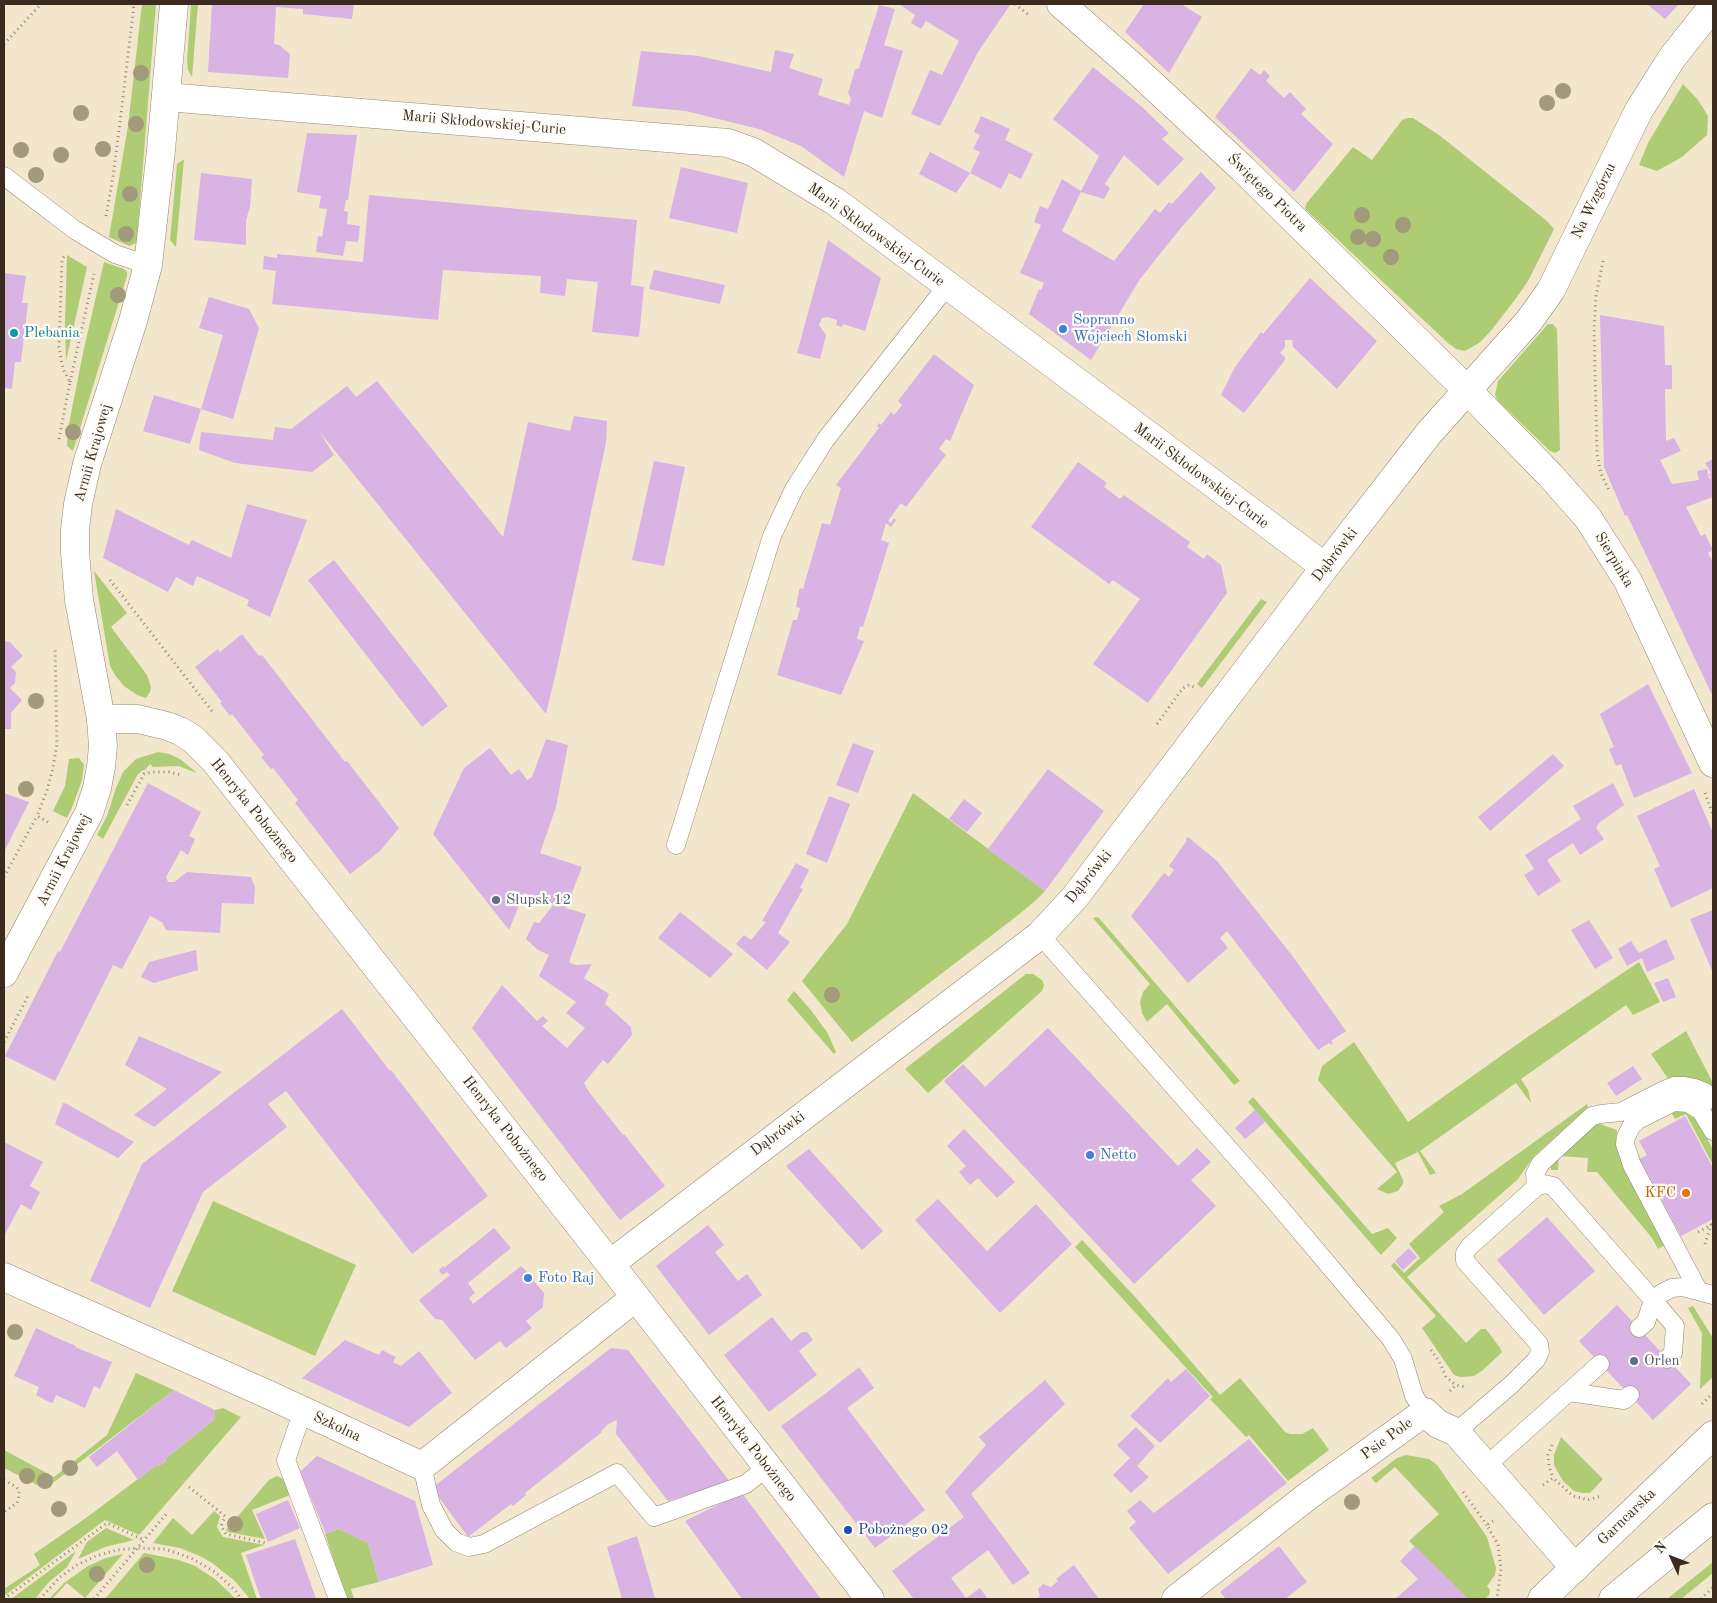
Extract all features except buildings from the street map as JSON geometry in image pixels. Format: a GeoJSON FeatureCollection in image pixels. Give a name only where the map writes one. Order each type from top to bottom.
{"type":"FeatureCollection","features":[{"type":"Feature","properties":{"kind":"street","name":"Armii Krajowej"},"geometry":{"type":"LineString","coordinates":[[4,973],[89,813],[101,767],[103,746],[101,719],[79,600],[75,552],[76,521],[87,464],[133,321],[148,265],[174,4]]}},
{"type":"Feature","properties":{"kind":"street","name":"Świętego Piotra"},"geometry":{"type":"LineString","coordinates":[[1061,4],[1132,66],[1243,169],[1467,390]]}},
{"type":"Feature","properties":{"kind":"street","name":"Na Wzgórzu"},"geometry":{"type":"LineString","coordinates":[[1467,390],[1528,321],[1551,290],[1639,110],[1672,58],[1713,6]]}},
{"type":"Feature","properties":{"kind":"street","name":"Marii Skłodowskiej-Curie"},"geometry":{"type":"LineString","coordinates":[[166,96],[728,143],[753,152],[836,202],[1325,568]]}},
{"type":"Feature","properties":{"kind":"street","name":"Dąbrówki"},"geometry":{"type":"LineString","coordinates":[[610,1264],[1040,934],[1075,897],[1429,433],[1467,390]]}},
{"type":"Feature","properties":{"kind":"street","name":"Sierpinka"},"geometry":{"type":"LineString","coordinates":[[1467,390],[1550,475],[1588,518],[1628,581],[1713,763]]}},
{"type":"Feature","properties":{"kind":"street","name":"Henryka Pobożnego"},"geometry":{"type":"LineString","coordinates":[[101,719],[138,719],[180,731],[193,739],[215,761],[636,1297],[870,1599]]}},
{"type":"Feature","properties":{"kind":"street","name":"Szkolna"},"geometry":{"type":"LineString","coordinates":[[4,1277],[303,1410],[422,1466]]}},
{"type":"Feature","properties":{"kind":"street"},"geometry":{"type":"LineString","coordinates":[[422,1466],[636,1297]]}},
{"type":"Feature","properties":{"kind":"street","name":"Psie Pole"},"geometry":{"type":"LineString","coordinates":[[1176,1599],[1308,1496],[1424,1412],[1438,1424],[1456,1432],[1574,1568]]}},
{"type":"Feature","properties":{"kind":"street","name":"Garncarska"},"geometry":{"type":"LineString","coordinates":[[1542,1599],[1713,1435]]}},
{"type":"Feature","properties":{"kind":"street"},"geometry":{"type":"LineString","coordinates":[[1613,1599],[1713,1517]]}},
{"type":"Feature","properties":{"kind":"lane"},"geometry":{"type":"LineString","coordinates":[[4,176],[75,230],[115,254],[148,265]]}},
{"type":"Feature","properties":{"kind":"lane"},"geometry":{"type":"LineString","coordinates":[[676,845],[772,536],[794,489],[826,439],[947,286]]}},
{"type":"Feature","properties":{"kind":"lane"},"geometry":{"type":"LineString","coordinates":[[1040,934],[1272,1198],[1391,1339],[1404,1359],[1414,1396],[1424,1412]]}},
{"type":"Feature","properties":{"kind":"lane"},"geometry":{"type":"LineString","coordinates":[[1536,1187],[1535,1174],[1540,1164],[1592,1116],[1621,1112],[1674,1086],[1695,1088],[1705,1092],[1713,1100]]}},
{"type":"Feature","properties":{"kind":"lane"},"geometry":{"type":"LineString","coordinates":[[1706,1293],[1632,1165],[1625,1144],[1632,1125],[1638,1120],[1674,1102],[1688,1103],[1701,1111],[1713,1131]]}},
{"type":"Feature","properties":{"kind":"lane"},"geometry":{"type":"LineString","coordinates":[[1456,1432],[1512,1384],[1536,1360],[1540,1352],[1539,1344],[1465,1261],[1465,1253],[1468,1246],[1536,1187],[1544,1184],[1553,1186],[1676,1326],[1673,1353],[1668,1359]]}},
{"type":"Feature","properties":{"kind":"lane"},"geometry":{"type":"LineString","coordinates":[[1639,1328],[1646,1322],[1653,1300],[1662,1292],[1672,1288],[1683,1287],[1706,1293]]}},
{"type":"Feature","properties":{"kind":"lane"},"geometry":{"type":"LineString","coordinates":[[1486,1466],[1600,1364]]}},
{"type":"Feature","properties":{"kind":"lane"},"geometry":{"type":"LineString","coordinates":[[1568,1392],[1624,1400],[1630,1395]]}},
{"type":"Feature","properties":{"kind":"lane"},"geometry":{"type":"LineString","coordinates":[[303,1410],[286,1460],[338,1599]]}},
{"type":"Feature","properties":{"kind":"lane"},"geometry":{"type":"LineString","coordinates":[[422,1466],[431,1505],[444,1530],[456,1542],[469,1547],[484,1544],[617,1473],[654,1517],[746,1484],[767,1467]]}},
{"type":"Feature","properties":{"kind":"path"},"geometry":{"type":"LineString","coordinates":[[4,44],[41,4]]}},
{"type":"Feature","properties":{"kind":"path"},"geometry":{"type":"LineString","coordinates":[[59,440],[100,245],[114,168],[134,4]]}},
{"type":"Feature","properties":{"kind":"path"},"geometry":{"type":"LineString","coordinates":[[70,382],[63,369],[59,347],[62,260],[75,230]]}},
{"type":"Feature","properties":{"kind":"path"},"geometry":{"type":"LineString","coordinates":[[1603,260],[1596,296],[1594,328],[1597,454],[1602,474],[1614,500]]}},
{"type":"Feature","properties":{"kind":"path"},"geometry":{"type":"LineString","coordinates":[[105,574],[213,713]]}},
{"type":"Feature","properties":{"kind":"path"},"geometry":{"type":"LineString","coordinates":[[4,877],[37,816],[48,790],[57,744],[54,652],[57,646]]}},
{"type":"Feature","properties":{"kind":"path"},"geometry":{"type":"LineString","coordinates":[[1157,724],[1183,688],[1189,685],[1199,690]]}},
{"type":"Feature","properties":{"kind":"path"},"geometry":{"type":"LineString","coordinates":[[126,808],[144,774],[170,772],[185,776]]}},
{"type":"Feature","properties":{"kind":"path"},"geometry":{"type":"LineString","coordinates":[[1704,792],[1713,815]]}},
{"type":"Feature","properties":{"kind":"path"},"geometry":{"type":"LineString","coordinates":[[37,816],[76,837]]}},
{"type":"Feature","properties":{"kind":"path"},"geometry":{"type":"LineString","coordinates":[[1704,1250],[1711,1223]]}},
{"type":"Feature","properties":{"kind":"path"},"geometry":{"type":"LineString","coordinates":[[1429,1348],[1439,1361],[1446,1377],[1456,1385]]}},
{"type":"Feature","properties":{"kind":"path"},"geometry":{"type":"LineString","coordinates":[[1699,1407],[1713,1393]]}},
{"type":"Feature","properties":{"kind":"path"},"geometry":{"type":"LineString","coordinates":[[1497,1599],[1501,1569],[1498,1545],[1487,1525],[1553,1478],[1573,1496],[1588,1500],[1599,1497],[1607,1492]]}},
{"type":"Feature","properties":{"kind":"path"},"geometry":{"type":"LineString","coordinates":[[4,1480],[19,1490],[17,1503],[4,1512]]}},
{"type":"Feature","properties":{"kind":"path"},"geometry":{"type":"LineString","coordinates":[[189,1488],[224,1516],[220,1526],[226,1534],[264,1543]]}},
{"type":"Feature","properties":{"kind":"path"},"geometry":{"type":"LineString","coordinates":[[94,1599],[168,1512]]}},
{"type":"Feature","properties":{"kind":"path"},"geometry":{"type":"LineString","coordinates":[[4,1599],[107,1523],[144,1540]]}},
{"type":"Feature","properties":{"kind":"path"},"geometry":{"type":"LineString","coordinates":[[40,1599],[60,1577],[77,1565],[110,1552],[138,1548],[165,1550],[191,1558],[215,1572],[241,1599]]}},
{"type":"Feature","properties":{"kind":"path"},"geometry":{"type":"LineString","coordinates":[[1701,1599],[1713,1587]]}},
{"type":"Feature","properties":{"kind":"green space"},"geometry":{"type":"Polygon","coordinates":[[[142,4],[156,4],[137,239],[136,243],[129,246],[109,237],[128,126],[142,4]]]}},
{"type":"Feature","properties":{"kind":"green space"},"geometry":{"type":"Polygon","coordinates":[[[191,4],[198,4],[192,77],[188,70],[187,61],[191,4]]]}},
{"type":"Feature","properties":{"kind":"green space"},"geometry":{"type":"Polygon","coordinates":[[[1683,84],[1698,100],[1708,116],[1707,135],[1682,157],[1657,171],[1639,165],[1648,143],[1683,84]]]}},
{"type":"Feature","properties":{"kind":"green space"},"geometry":{"type":"Polygon","coordinates":[[[1413,118],[1439,135],[1547,221],[1554,229],[1528,281],[1517,297],[1490,332],[1479,343],[1465,351],[1456,349],[1448,343],[1305,209],[1306,204],[1353,147],[1372,160],[1402,120],[1413,118]]]}},
{"type":"Feature","properties":{"kind":"green space"},"geometry":{"type":"Polygon","coordinates":[[[183,160],[176,247],[170,240],[177,164],[183,160]]]}},
{"type":"Feature","properties":{"kind":"green space"},"geometry":{"type":"Polygon","coordinates":[[[67,255],[87,267],[66,361],[65,323],[67,255]]]}},
{"type":"Feature","properties":{"kind":"green space"},"geometry":{"type":"Polygon","coordinates":[[[104,262],[124,269],[127,272],[127,276],[73,451],[67,446],[68,429],[104,262]]]}},
{"type":"Feature","properties":{"kind":"green space"},"geometry":{"type":"Polygon","coordinates":[[[1548,324],[1553,324],[1557,329],[1560,450],[1555,453],[1550,451],[1498,401],[1495,395],[1498,381],[1548,324]]]}},
{"type":"Feature","properties":{"kind":"green space"},"geometry":{"type":"Polygon","coordinates":[[[94,571],[127,613],[111,627],[147,675],[151,687],[146,698],[137,695],[124,686],[110,666],[94,571]]]}},
{"type":"Feature","properties":{"kind":"green space"},"geometry":{"type":"Polygon","coordinates":[[[1261,599],[1267,602],[1202,688],[1197,684],[1261,599]]]}},
{"type":"Feature","properties":{"kind":"green space"},"geometry":{"type":"Polygon","coordinates":[[[158,752],[180,759],[197,773],[178,766],[153,767],[150,764],[138,774],[103,839],[97,835],[107,816],[123,772],[136,759],[158,752]]]}},
{"type":"Feature","properties":{"kind":"green space"},"geometry":{"type":"Polygon","coordinates":[[[79,758],[84,765],[82,780],[67,818],[53,811],[65,786],[69,759],[79,758]]]}},
{"type":"Feature","properties":{"kind":"green space"},"geometry":{"type":"Polygon","coordinates":[[[913,793],[1045,891],[1017,916],[852,1042],[802,981],[847,924],[913,793]]]}},
{"type":"Feature","properties":{"kind":"green space"},"geometry":{"type":"Polygon","coordinates":[[[1098,917],[1240,1081],[1234,1085],[1167,1004],[1147,1022],[1142,1013],[1140,1002],[1143,992],[1150,984],[1093,918],[1098,917]]]}},
{"type":"Feature","properties":{"kind":"green space"},"geometry":{"type":"Polygon","coordinates":[[[1639,962],[1660,1002],[1633,1015],[1626,1005],[1521,1079],[1528,1090],[1531,1103],[1516,1083],[1420,1151],[1436,1173],[1430,1175],[1418,1152],[1395,1163],[1403,1180],[1403,1184],[1398,1191],[1388,1194],[1377,1189],[1397,1172],[1318,1080],[1322,1066],[1354,1042],[1408,1122],[1526,1038],[1639,962]]]}},
{"type":"Feature","properties":{"kind":"green space"},"geometry":{"type":"Polygon","coordinates":[[[1026,974],[1033,974],[1042,980],[1044,985],[1042,991],[928,1093],[905,1069],[1026,974]]]}},
{"type":"Feature","properties":{"kind":"green space"},"geometry":{"type":"Polygon","coordinates":[[[794,991],[827,1032],[836,1052],[834,1054],[787,1000],[794,991]]]}},
{"type":"Feature","properties":{"kind":"green space"},"geometry":{"type":"Polygon","coordinates":[[[1686,1031],[1713,1083],[1713,1090],[1669,1080],[1651,1054],[1686,1031]]]}},
{"type":"Feature","properties":{"kind":"green space"},"geometry":{"type":"Polygon","coordinates":[[[1253,1097],[1372,1234],[1388,1228],[1397,1238],[1381,1255],[1248,1102],[1253,1097]]]}},
{"type":"Feature","properties":{"kind":"green space"},"geometry":{"type":"Polygon","coordinates":[[[1587,1104],[1588,1107],[1534,1156],[1518,1179],[1407,1277],[1466,1343],[1481,1329],[1486,1329],[1502,1352],[1474,1376],[1461,1377],[1454,1375],[1422,1328],[1436,1316],[1391,1266],[1394,1262],[1404,1273],[1420,1258],[1409,1244],[1444,1212],[1439,1206],[1462,1194],[1587,1104]]]}},
{"type":"Feature","properties":{"kind":"green space"},"geometry":{"type":"Polygon","coordinates":[[[1683,1110],[1695,1116],[1713,1150],[1713,1165],[1686,1114],[1675,1119],[1671,1112],[1683,1110]]]}},
{"type":"Feature","properties":{"kind":"green space"},"geometry":{"type":"Polygon","coordinates":[[[1597,1123],[1617,1130],[1616,1142],[1619,1156],[1665,1245],[1658,1249],[1652,1238],[1597,1172],[1587,1172],[1588,1158],[1559,1156],[1558,1170],[1551,1170],[1550,1162],[1597,1123]]]}},
{"type":"Feature","properties":{"kind":"green space"},"geometry":{"type":"Polygon","coordinates":[[[213,1201],[356,1265],[315,1356],[172,1291],[213,1201]]]}},
{"type":"Feature","properties":{"kind":"green space"},"geometry":{"type":"Polygon","coordinates":[[[1082,1240],[1137,1299],[1220,1395],[1240,1378],[1285,1432],[1302,1434],[1313,1428],[1329,1450],[1288,1481],[1249,1435],[1246,1437],[1210,1399],[1213,1397],[1075,1247],[1082,1240]]]}},
{"type":"Feature","properties":{"kind":"green space"},"geometry":{"type":"Polygon","coordinates":[[[1693,1306],[1713,1338],[1713,1377],[1700,1389],[1702,1333],[1688,1308],[1693,1306]]]}},
{"type":"Feature","properties":{"kind":"green space"},"geometry":{"type":"Polygon","coordinates":[[[136,1373],[174,1390],[45,1489],[4,1468],[4,1450],[54,1477],[107,1435],[136,1373]]]}},
{"type":"Feature","properties":{"kind":"green space"},"geometry":{"type":"Polygon","coordinates":[[[223,1408],[241,1417],[139,1535],[105,1520],[4,1596],[4,1589],[40,1565],[34,1554],[158,1464],[159,1466],[166,1461],[165,1459],[214,1420],[215,1410],[223,1408]]]}},
{"type":"Feature","properties":{"kind":"green space"},"geometry":{"type":"Polygon","coordinates":[[[1561,1437],[1603,1479],[1590,1493],[1574,1491],[1563,1481],[1554,1465],[1554,1455],[1561,1437]]]}},
{"type":"Feature","properties":{"kind":"green space"},"geometry":{"type":"Polygon","coordinates":[[[1406,1455],[1429,1459],[1437,1465],[1487,1537],[1496,1568],[1495,1575],[1487,1586],[1490,1590],[1489,1595],[1485,1599],[1468,1599],[1409,1541],[1439,1514],[1395,1467],[1376,1483],[1371,1478],[1397,1458],[1406,1455]]]}},
{"type":"Feature","properties":{"kind":"green space"},"geometry":{"type":"Polygon","coordinates":[[[277,1476],[283,1479],[290,1495],[252,1510],[265,1539],[228,1532],[226,1530],[269,1480],[277,1476]]]}},
{"type":"Feature","properties":{"kind":"green space"},"geometry":{"type":"Polygon","coordinates":[[[214,1511],[220,1516],[217,1527],[223,1537],[264,1545],[241,1553],[257,1599],[250,1599],[235,1581],[202,1557],[180,1548],[153,1543],[173,1518],[192,1535],[214,1511]]]}},
{"type":"Feature","properties":{"kind":"green space"},"geometry":{"type":"Polygon","coordinates":[[[106,1528],[134,1540],[105,1547],[78,1559],[87,1542],[106,1528]]]}},
{"type":"Feature","properties":{"kind":"green space"},"geometry":{"type":"Polygon","coordinates":[[[339,1529],[368,1543],[379,1582],[351,1589],[354,1599],[347,1599],[325,1534],[339,1529]]]}},
{"type":"Feature","properties":{"kind":"green space"},"geometry":{"type":"Polygon","coordinates":[[[76,1551],[67,1567],[49,1582],[35,1599],[11,1599],[76,1551]]]}},
{"type":"Feature","properties":{"kind":"green space"},"geometry":{"type":"Polygon","coordinates":[[[144,1553],[179,1560],[195,1566],[215,1579],[236,1599],[105,1599],[144,1553]]]}},
{"type":"Feature","properties":{"kind":"green space"},"geometry":{"type":"Polygon","coordinates":[[[123,1554],[85,1598],[67,1583],[52,1599],[49,1599],[64,1583],[88,1566],[106,1558],[123,1554]]]}},
{"type":"Feature","properties":{"kind":"green space"},"geometry":{"type":"Polygon","coordinates":[[[1713,1562],[1713,1573],[1681,1599],[1667,1599],[1713,1562]]]}},
{"type":"Feature","properties":{"kind":"place","name":"Sopranno Wojciech Słomski"},"geometry":{"type":"Point","coordinates":[1063,329]}},
{"type":"Feature","properties":{"kind":"place","name":"Plebania"},"geometry":{"type":"Point","coordinates":[14,333]}},
{"type":"Feature","properties":{"kind":"place","name":"Słupsk 12"},"geometry":{"type":"Point","coordinates":[496,900]}},
{"type":"Feature","properties":{"kind":"place","name":"Netto"},"geometry":{"type":"Point","coordinates":[1090,1155]}},
{"type":"Feature","properties":{"kind":"place","name":"KFC"},"geometry":{"type":"Point","coordinates":[1686,1193]}},
{"type":"Feature","properties":{"kind":"place","name":"Foto Raj"},"geometry":{"type":"Point","coordinates":[528,1278]}},
{"type":"Feature","properties":{"kind":"place","name":"Orlen"},"geometry":{"type":"Point","coordinates":[1634,1361]}},
{"type":"Feature","properties":{"kind":"place","name":"Pobożnego 02"},"geometry":{"type":"Point","coordinates":[848,1530]}}]}
